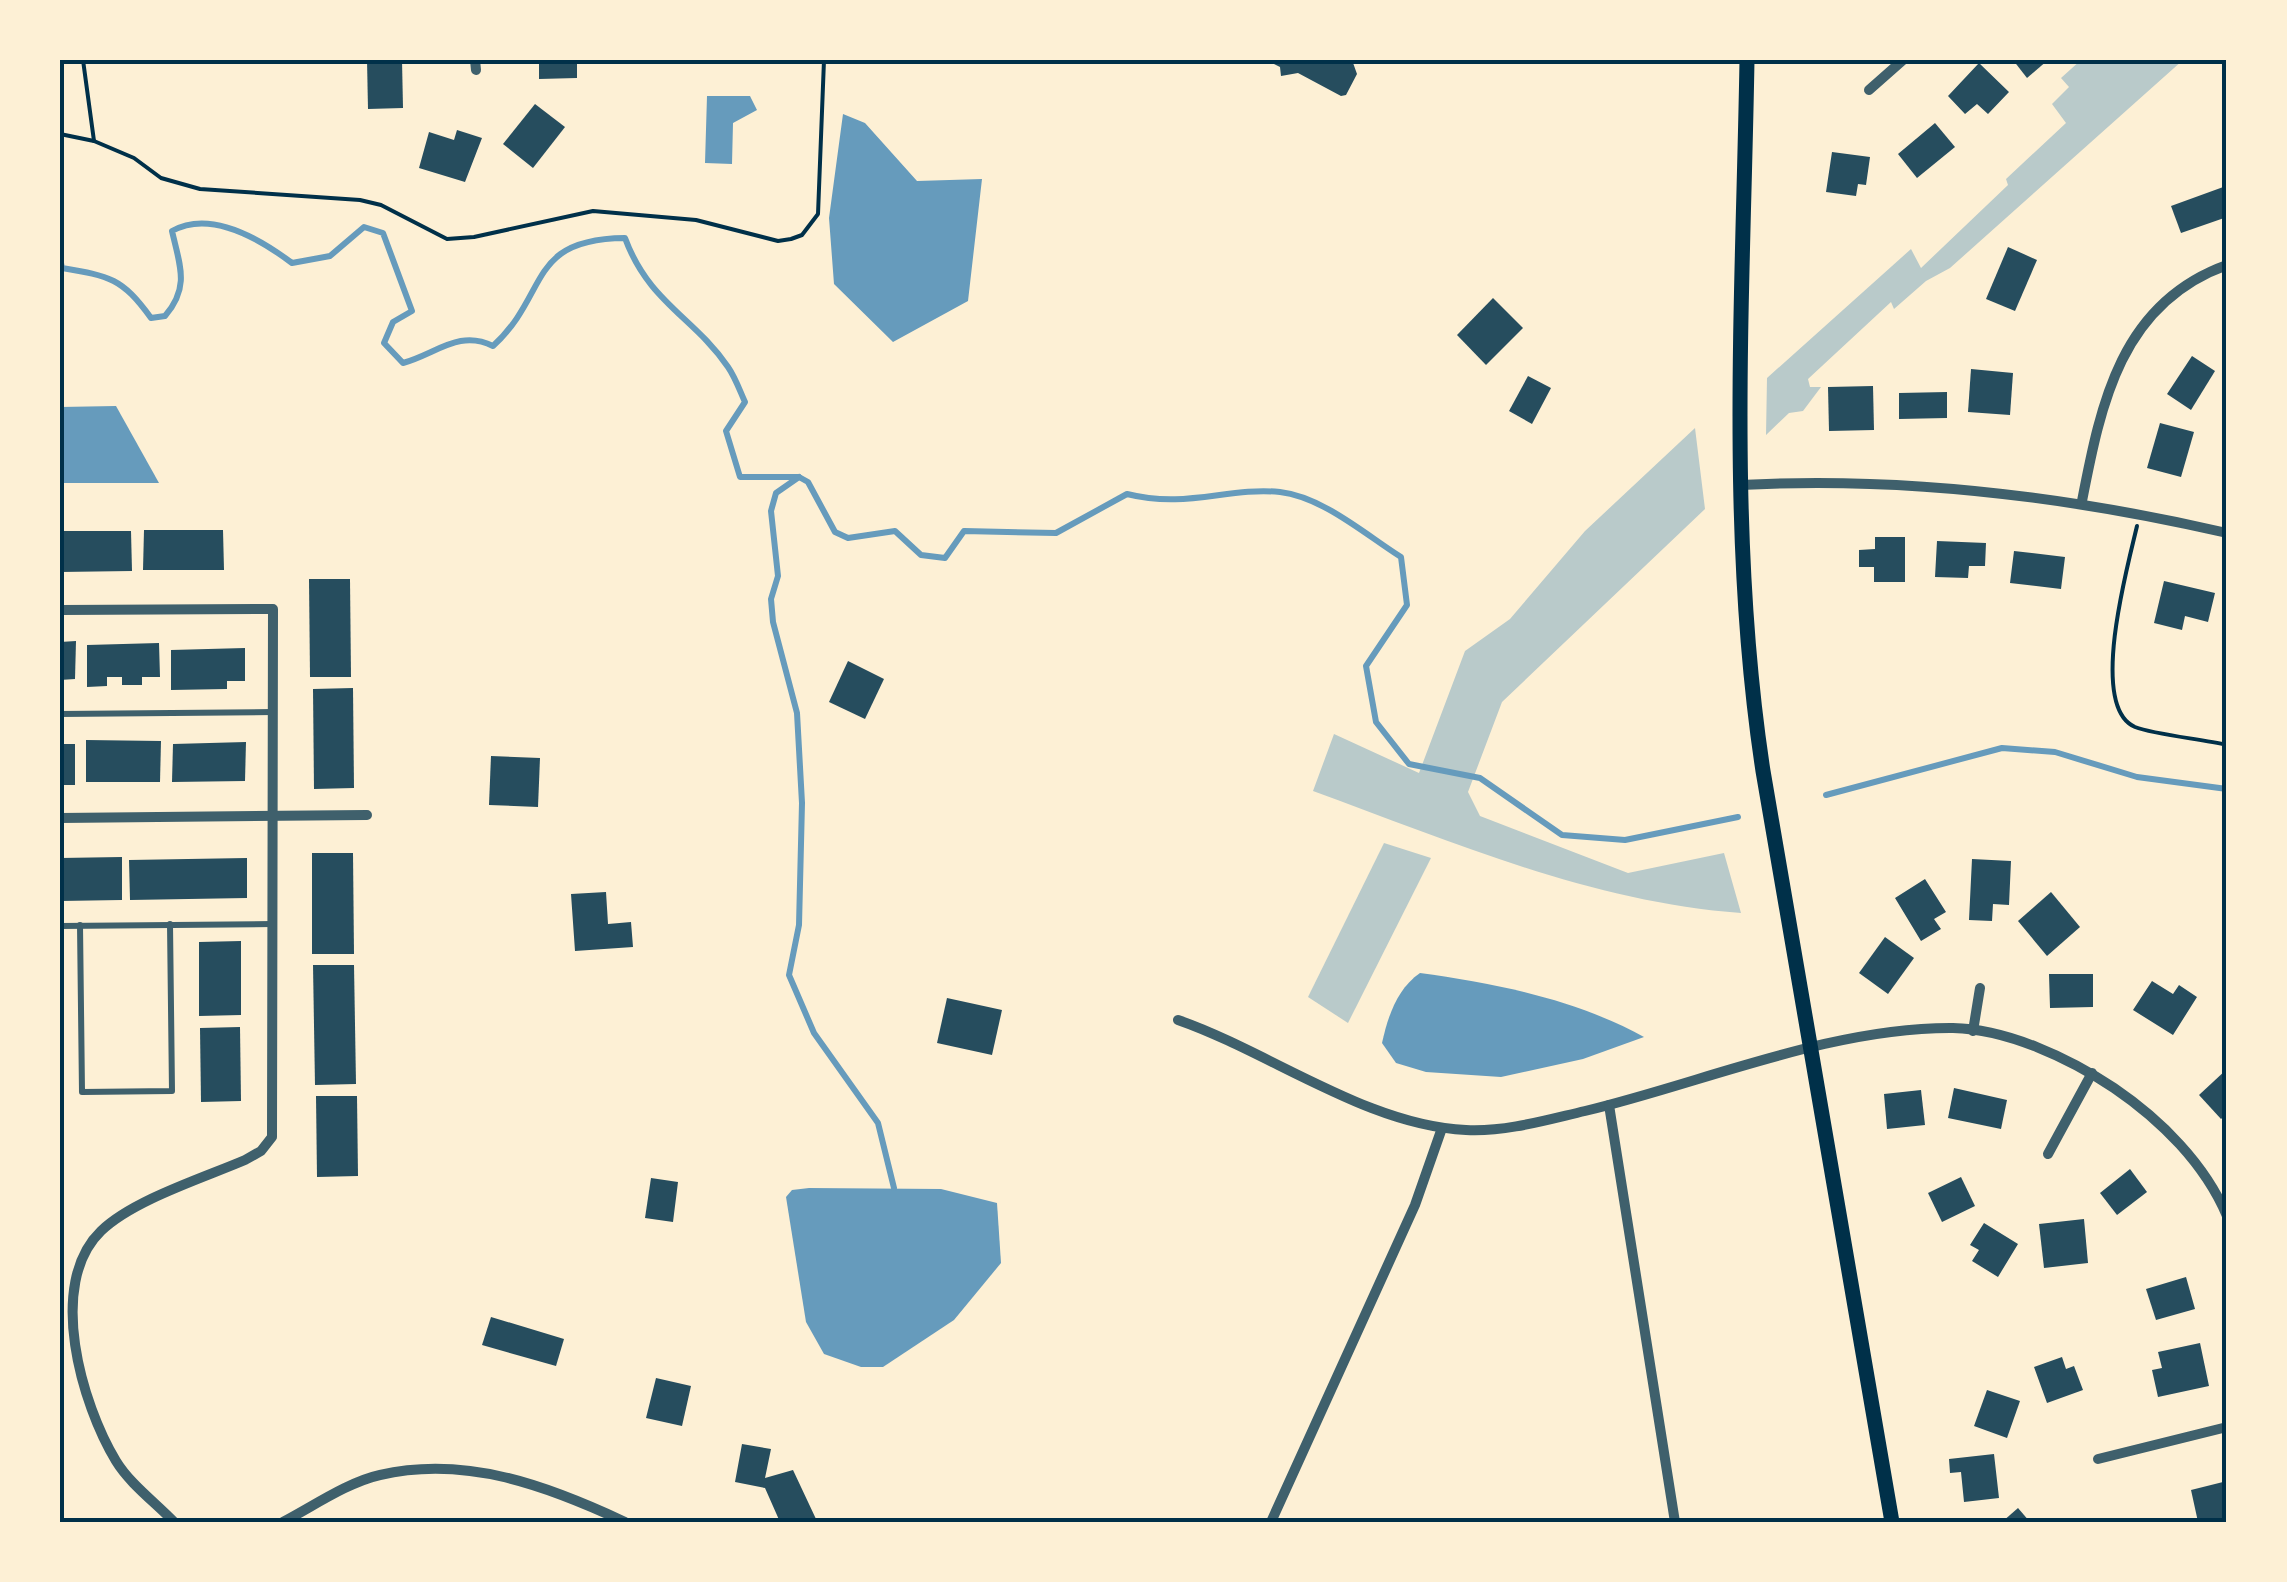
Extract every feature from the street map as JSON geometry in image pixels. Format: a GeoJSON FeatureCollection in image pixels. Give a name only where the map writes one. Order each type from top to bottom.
{"type":"FeatureCollection","features":[{"type":"Feature","properties":{"kind":"main road"},"geometry":{"type":"LineString","coordinates":[[1747,60],[1740,484],[1751,693],[1892,1522]]}},
{"type":"Feature","properties":{"kind":"street"},"geometry":{"type":"LineString","coordinates":[[1869,90],[1903,60]]}},
{"type":"Feature","properties":{"kind":"street"},"geometry":{"type":"LineString","coordinates":[[2082,501],[2101,409],[2134,335],[2164,300],[2202,275],[2227,265]]}},
{"type":"Feature","properties":{"kind":"street"},"geometry":{"type":"LineString","coordinates":[[1740,484],[1880,482],[2082,501],[2227,533]]}},
{"type":"Feature","properties":{"kind":"street"},"geometry":{"type":"LineString","coordinates":[[60,610],[273,609],[272,1137],[261,1151],[245,1160],[111,1222],[90,1244],[76,1280],[76,1336],[86,1402],[118,1465],[174,1522]]}},
{"type":"Feature","properties":{"kind":"street"},"geometry":{"type":"LineString","coordinates":[[60,818],[367,815]]}},
{"type":"Feature","properties":{"kind":"street"},"geometry":{"type":"LineString","coordinates":[[1973,1031],[1980,988]]}},
{"type":"Feature","properties":{"kind":"street"},"geometry":{"type":"LineString","coordinates":[[1178,1020],[1374,1108],[1442,1128],[1509,1128],[1812,1050],[1894,1034],[1973,1031],[2049,1053],[2092,1073],[2136,1103],[2222,1189],[2227,1216]]}},
{"type":"Feature","properties":{"kind":"street"},"geometry":{"type":"LineString","coordinates":[[2048,1154],[2092,1073]]}},
{"type":"Feature","properties":{"kind":"street"},"geometry":{"type":"LineString","coordinates":[[1609,1105],[1675,1522]]}},
{"type":"Feature","properties":{"kind":"street"},"geometry":{"type":"LineString","coordinates":[[1271,1522],[1415,1205],[1442,1128]]}},
{"type":"Feature","properties":{"kind":"street"},"geometry":{"type":"LineString","coordinates":[[2098,1458],[2227,1426]]}},
{"type":"Feature","properties":{"kind":"street"},"geometry":{"type":"LineString","coordinates":[[283,1522],[378,1475],[449,1469],[525,1480],[625,1522]]}},
{"type":"Feature","properties":{"kind":"lane"},"geometry":{"type":"LineString","coordinates":[[60,714],[274,712]]}},
{"type":"Feature","properties":{"kind":"lane"},"geometry":{"type":"LineString","coordinates":[[80,926],[82,1092],[172,1091],[170,924]]}},
{"type":"Feature","properties":{"kind":"lane"},"geometry":{"type":"LineString","coordinates":[[60,926],[273,924]]}},
{"type":"Feature","properties":{"kind":"path"},"geometry":{"type":"LineString","coordinates":[[83,60],[94,141]]}},
{"type":"Feature","properties":{"kind":"path"},"geometry":{"type":"LineString","coordinates":[[60,134],[94,141],[181,184],[360,200],[381,205],[447,239],[474,238],[593,211],[696,220],[778,240],[802,235],[818,214],[824,60]]}},
{"type":"Feature","properties":{"kind":"path"},"geometry":{"type":"LineString","coordinates":[[2137,526],[2112,661],[2118,710],[2137,728],[2227,745]]}},
{"type":"Feature","properties":{"kind":"shaded area"},"geometry":{"type":"Polygon","coordinates":[[[2081,60],[2183,60],[1950,268],[1926,281],[1894,309],[1891,302],[1808,379],[1810,387],[1821,387],[1803,411],[1789,413],[1766,435],[1767,378],[1911,249],[1921,268],[2008,185],[2006,179],[2066,123],[2052,104],[2069,87],[2061,78],[2081,60]]]}},
{"type":"Feature","properties":{"kind":"shaded area"},"geometry":{"type":"Polygon","coordinates":[[[1695,428],[1705,509],[1502,702],[1468,792],[1480,816],[1628,873],[1724,853],[1741,913],[1685,907],[1577,883],[1470,849],[1313,791],[1334,734],[1419,773],[1465,651],[1510,619],[1585,531],[1695,428]]]}},
{"type":"Feature","properties":{"kind":"shaded area"},"geometry":{"type":"Polygon","coordinates":[[[1384,843],[1431,858],[1348,1023],[1308,997],[1384,843]]]}},
{"type":"Feature","properties":{"kind":"water"},"geometry":{"type":"Polygon","coordinates":[[[707,96],[750,96],[757,110],[733,123],[732,164],[705,163],[707,96]]]}},
{"type":"Feature","properties":{"kind":"water"},"geometry":{"type":"Polygon","coordinates":[[[843,114],[865,123],[917,181],[982,179],[968,301],[893,342],[834,284],[829,218],[843,114]]]}},
{"type":"Feature","properties":{"kind":"water"},"geometry":{"type":"Polygon","coordinates":[[[116,406],[159,483],[60,483],[60,407],[116,406]]]}},
{"type":"Feature","properties":{"kind":"water"},"geometry":{"type":"Polygon","coordinates":[[[1420,973],[1563,1003],[1644,1037],[1583,1059],[1501,1077],[1426,1072],[1396,1063],[1382,1043],[1395,1004],[1420,973]]]}},
{"type":"Feature","properties":{"kind":"water"},"geometry":{"type":"Polygon","coordinates":[[[941,1189],[997,1203],[1001,1263],[954,1320],[883,1367],[861,1367],[824,1354],[806,1322],[786,1197],[792,1190],[941,1189]]]}},
{"type":"Feature","properties":{"kind":"building"},"geometry":{"type":"Polygon","coordinates":[[[367,60],[402,60],[403,108],[368,109],[367,60]]]}},
{"type":"Feature","properties":{"kind":"building"},"geometry":{"type":"Polygon","coordinates":[[[539,60],[577,60],[577,78],[539,79],[539,60]]]}},
{"type":"Feature","properties":{"kind":"building"},"geometry":{"type":"Polygon","coordinates":[[[1266,60],[1352,60],[1357,74],[1346,95],[1341,96],[1298,73],[1281,76],[1280,67],[1266,60]]]}},
{"type":"Feature","properties":{"kind":"building"},"geometry":{"type":"Polygon","coordinates":[[[2013,60],[2048,60],[2027,78],[2013,60]]]}},
{"type":"Feature","properties":{"kind":"building"},"geometry":{"type":"Polygon","coordinates":[[[1979,63],[2009,92],[1988,114],[1977,104],[1965,114],[1948,96],[1979,63]]]}},
{"type":"Feature","properties":{"kind":"building"},"geometry":{"type":"Polygon","coordinates":[[[535,104],[565,127],[533,168],[503,144],[535,104]]]}},
{"type":"Feature","properties":{"kind":"building"},"geometry":{"type":"Polygon","coordinates":[[[1935,123],[1955,147],[1917,178],[1898,154],[1935,123]]]}},
{"type":"Feature","properties":{"kind":"building"},"geometry":{"type":"Polygon","coordinates":[[[457,130],[482,138],[465,182],[419,168],[429,132],[454,140],[457,130]]]}},
{"type":"Feature","properties":{"kind":"building"},"geometry":{"type":"Polygon","coordinates":[[[1832,152],[1870,157],[1866,185],[1858,184],[1856,196],[1826,192],[1832,152]]]}},
{"type":"Feature","properties":{"kind":"building"},"geometry":{"type":"Polygon","coordinates":[[[2226,186],[2227,217],[2181,233],[2171,206],[2226,186]]]}},
{"type":"Feature","properties":{"kind":"building"},"geometry":{"type":"Polygon","coordinates":[[[2008,247],[2037,260],[2015,311],[1986,299],[2008,247]]]}},
{"type":"Feature","properties":{"kind":"building"},"geometry":{"type":"Polygon","coordinates":[[[1493,298],[1523,328],[1486,365],[1457,335],[1493,298]]]}},
{"type":"Feature","properties":{"kind":"building"},"geometry":{"type":"Polygon","coordinates":[[[2192,356],[2215,371],[2191,410],[2167,394],[2192,356]]]}},
{"type":"Feature","properties":{"kind":"building"},"geometry":{"type":"Polygon","coordinates":[[[1971,369],[2013,373],[2010,415],[1968,412],[1971,369]]]}},
{"type":"Feature","properties":{"kind":"building"},"geometry":{"type":"Polygon","coordinates":[[[1528,376],[1551,388],[1532,424],[1509,411],[1528,376]]]}},
{"type":"Feature","properties":{"kind":"building"},"geometry":{"type":"Polygon","coordinates":[[[1873,386],[1874,430],[1829,431],[1828,387],[1873,386]]]}},
{"type":"Feature","properties":{"kind":"building"},"geometry":{"type":"Polygon","coordinates":[[[1947,392],[1947,418],[1899,419],[1899,393],[1947,392]]]}},
{"type":"Feature","properties":{"kind":"building"},"geometry":{"type":"Polygon","coordinates":[[[2160,423],[2194,432],[2181,477],[2147,468],[2160,423]]]}},
{"type":"Feature","properties":{"kind":"building"},"geometry":{"type":"Polygon","coordinates":[[[144,530],[223,530],[224,570],[143,570],[144,530]]]}},
{"type":"Feature","properties":{"kind":"building"},"geometry":{"type":"Polygon","coordinates":[[[60,531],[131,531],[132,571],[60,572],[60,531]]]}},
{"type":"Feature","properties":{"kind":"building"},"geometry":{"type":"Polygon","coordinates":[[[1875,537],[1905,537],[1905,582],[1874,582],[1874,567],[1859,567],[1859,550],[1875,549],[1875,537]]]}},
{"type":"Feature","properties":{"kind":"building"},"geometry":{"type":"Polygon","coordinates":[[[1937,541],[1986,543],[1985,566],[1969,566],[1968,578],[1935,577],[1937,541]]]}},
{"type":"Feature","properties":{"kind":"building"},"geometry":{"type":"Polygon","coordinates":[[[2014,551],[2065,557],[2061,589],[2010,583],[2014,551]]]}},
{"type":"Feature","properties":{"kind":"building"},"geometry":{"type":"Polygon","coordinates":[[[309,579],[350,579],[351,677],[310,677],[309,579]]]}},
{"type":"Feature","properties":{"kind":"building"},"geometry":{"type":"Polygon","coordinates":[[[2164,581],[2215,593],[2208,622],[2185,616],[2182,630],[2154,623],[2164,581]]]}},
{"type":"Feature","properties":{"kind":"building"},"geometry":{"type":"Polygon","coordinates":[[[76,641],[75,679],[60,680],[60,642],[76,641]]]}},
{"type":"Feature","properties":{"kind":"building"},"geometry":{"type":"Polygon","coordinates":[[[159,643],[160,677],[142,677],[142,685],[122,685],[122,677],[107,677],[107,686],[87,687],[87,645],[159,643]]]}},
{"type":"Feature","properties":{"kind":"building"},"geometry":{"type":"Polygon","coordinates":[[[245,648],[245,681],[227,681],[227,689],[171,690],[171,650],[245,648]]]}},
{"type":"Feature","properties":{"kind":"building"},"geometry":{"type":"Polygon","coordinates":[[[848,661],[884,679],[865,719],[829,702],[848,661]]]}},
{"type":"Feature","properties":{"kind":"building"},"geometry":{"type":"Polygon","coordinates":[[[353,688],[354,788],[314,789],[313,689],[353,688]]]}},
{"type":"Feature","properties":{"kind":"building"},"geometry":{"type":"Polygon","coordinates":[[[86,740],[161,741],[160,782],[86,782],[86,740]]]}},
{"type":"Feature","properties":{"kind":"building"},"geometry":{"type":"Polygon","coordinates":[[[246,742],[245,781],[172,782],[173,744],[246,742]]]}},
{"type":"Feature","properties":{"kind":"building"},"geometry":{"type":"Polygon","coordinates":[[[60,744],[75,744],[75,785],[60,785],[60,744]]]}},
{"type":"Feature","properties":{"kind":"building"},"geometry":{"type":"Polygon","coordinates":[[[491,756],[540,758],[538,807],[489,805],[491,756]]]}},
{"type":"Feature","properties":{"kind":"building"},"geometry":{"type":"Polygon","coordinates":[[[312,853],[353,853],[354,954],[312,954],[312,853]]]}},
{"type":"Feature","properties":{"kind":"building"},"geometry":{"type":"Polygon","coordinates":[[[122,857],[122,900],[60,901],[60,858],[122,857]]]}},
{"type":"Feature","properties":{"kind":"building"},"geometry":{"type":"Polygon","coordinates":[[[247,858],[247,898],[130,900],[129,860],[247,858]]]}},
{"type":"Feature","properties":{"kind":"building"},"geometry":{"type":"Polygon","coordinates":[[[1972,859],[2011,861],[2009,905],[1993,904],[1992,921],[1969,920],[1972,859]]]}},
{"type":"Feature","properties":{"kind":"building"},"geometry":{"type":"Polygon","coordinates":[[[1925,879],[1946,912],[1934,919],[1941,929],[1921,941],[1895,898],[1925,879]]]}},
{"type":"Feature","properties":{"kind":"building"},"geometry":{"type":"Polygon","coordinates":[[[606,892],[608,924],[631,922],[633,947],[575,951],[571,894],[606,892]]]}},
{"type":"Feature","properties":{"kind":"building"},"geometry":{"type":"Polygon","coordinates":[[[2051,892],[2080,927],[2047,956],[2018,921],[2051,892]]]}},
{"type":"Feature","properties":{"kind":"building"},"geometry":{"type":"Polygon","coordinates":[[[1885,937],[1914,958],[1888,994],[1859,973],[1885,937]]]}},
{"type":"Feature","properties":{"kind":"building"},"geometry":{"type":"Polygon","coordinates":[[[241,941],[241,1015],[199,1016],[199,942],[241,941]]]}},
{"type":"Feature","properties":{"kind":"building"},"geometry":{"type":"Polygon","coordinates":[[[313,965],[354,965],[356,1084],[315,1085],[313,965]]]}},
{"type":"Feature","properties":{"kind":"building"},"geometry":{"type":"Polygon","coordinates":[[[2049,974],[2093,974],[2093,1007],[2050,1008],[2049,974]]]}},
{"type":"Feature","properties":{"kind":"building"},"geometry":{"type":"Polygon","coordinates":[[[2152,981],[2173,994],[2179,985],[2197,997],[2173,1035],[2133,1010],[2152,981]]]}},
{"type":"Feature","properties":{"kind":"building"},"geometry":{"type":"Polygon","coordinates":[[[947,998],[1002,1010],[992,1055],[937,1043],[947,998]]]}},
{"type":"Feature","properties":{"kind":"building"},"geometry":{"type":"Polygon","coordinates":[[[240,1027],[241,1101],[201,1102],[200,1028],[240,1027]]]}},
{"type":"Feature","properties":{"kind":"building"},"geometry":{"type":"Polygon","coordinates":[[[2227,1069],[2227,1114],[2221,1119],[2199,1095],[2227,1069]]]}},
{"type":"Feature","properties":{"kind":"building"},"geometry":{"type":"Polygon","coordinates":[[[1954,1088],[2007,1100],[2001,1129],[1948,1118],[1954,1088]]]}},
{"type":"Feature","properties":{"kind":"building"},"geometry":{"type":"Polygon","coordinates":[[[1921,1090],[1925,1125],[1887,1129],[1884,1094],[1921,1090]]]}},
{"type":"Feature","properties":{"kind":"building"},"geometry":{"type":"Polygon","coordinates":[[[316,1096],[357,1096],[358,1176],[317,1177],[316,1096]]]}},
{"type":"Feature","properties":{"kind":"building"},"geometry":{"type":"Polygon","coordinates":[[[2130,1169],[2147,1192],[2117,1215],[2100,1193],[2130,1169]]]}},
{"type":"Feature","properties":{"kind":"building"},"geometry":{"type":"Polygon","coordinates":[[[1961,1177],[1975,1206],[1942,1222],[1928,1193],[1961,1177]]]}},
{"type":"Feature","properties":{"kind":"building"},"geometry":{"type":"Polygon","coordinates":[[[651,1178],[678,1182],[673,1222],[645,1218],[651,1178]]]}},
{"type":"Feature","properties":{"kind":"building"},"geometry":{"type":"Polygon","coordinates":[[[2084,1219],[2088,1263],[2044,1268],[2039,1224],[2084,1219]]]}},
{"type":"Feature","properties":{"kind":"building"},"geometry":{"type":"Polygon","coordinates":[[[1984,1223],[2018,1244],[1998,1277],[1972,1261],[1979,1250],[1970,1245],[1984,1223]]]}},
{"type":"Feature","properties":{"kind":"building"},"geometry":{"type":"Polygon","coordinates":[[[2186,1277],[2195,1309],[2156,1320],[2146,1289],[2186,1277]]]}},
{"type":"Feature","properties":{"kind":"building"},"geometry":{"type":"Polygon","coordinates":[[[491,1317],[564,1339],[556,1366],[482,1345],[491,1317]]]}},
{"type":"Feature","properties":{"kind":"building"},"geometry":{"type":"Polygon","coordinates":[[[2200,1343],[2209,1386],[2158,1397],[2152,1370],[2162,1368],[2158,1352],[2200,1343]]]}},
{"type":"Feature","properties":{"kind":"building"},"geometry":{"type":"Polygon","coordinates":[[[2062,1357],[2066,1369],[2074,1366],[2083,1390],[2047,1403],[2034,1367],[2062,1357]]]}},
{"type":"Feature","properties":{"kind":"building"},"geometry":{"type":"Polygon","coordinates":[[[656,1378],[691,1386],[682,1426],[646,1418],[656,1378]]]}},
{"type":"Feature","properties":{"kind":"building"},"geometry":{"type":"Polygon","coordinates":[[[1987,1390],[2020,1401],[2007,1438],[1974,1426],[1987,1390]]]}},
{"type":"Feature","properties":{"kind":"building"},"geometry":{"type":"Polygon","coordinates":[[[742,1444],[771,1449],[765,1478],[793,1470],[816,1519],[780,1522],[765,1488],[735,1482],[742,1444]]]}},
{"type":"Feature","properties":{"kind":"building"},"geometry":{"type":"Polygon","coordinates":[[[1994,1454],[1999,1498],[1964,1502],[1961,1472],[1950,1473],[1949,1459],[1994,1454]]]}},
{"type":"Feature","properties":{"kind":"building"},"geometry":{"type":"Polygon","coordinates":[[[2227,1481],[2227,1522],[2198,1522],[2191,1490],[2227,1481]]]}},
{"type":"Feature","properties":{"kind":"building"},"geometry":{"type":"Polygon","coordinates":[[[2018,1508],[2030,1522],[2002,1522],[2018,1508]]]}},
{"type":"Feature","properties":{"kind":"waterway"},"geometry":{"type":"LineString","coordinates":[[60,258],[62,268],[114,281],[132,294],[151,318],[165,316],[178,295],[181,276],[172,231],[187,225],[219,225],[250,237],[292,263],[330,256],[364,227],[383,233],[412,311],[393,322],[384,343],[403,363],[458,342],[481,341],[493,346],[511,326],[555,259],[571,248],[593,241],[625,238],[646,279],[715,350],[735,380],[745,402],[726,431],[740,477],[799,477],[808,482],[835,532],[848,538],[895,531],[921,555],[945,558],[964,531],[1056,533],[1127,494],[1169,499],[1261,491],[1296,495],[1328,509],[1401,557],[1407,605],[1366,666],[1376,722],[1409,764],[1480,778],[1562,835],[1625,840],[1738,817]]}},
{"type":"Feature","properties":{"kind":"waterway"},"geometry":{"type":"LineString","coordinates":[[799,477],[776,493],[771,511],[778,576],[771,599],[773,622],[797,713],[802,803],[799,925],[789,975],[814,1033],[878,1123],[894,1188]]}},
{"type":"Feature","properties":{"kind":"waterway"},"geometry":{"type":"LineString","coordinates":[[1826,795],[2002,748],[2055,752],[2137,777],[2227,789]]}}]}
